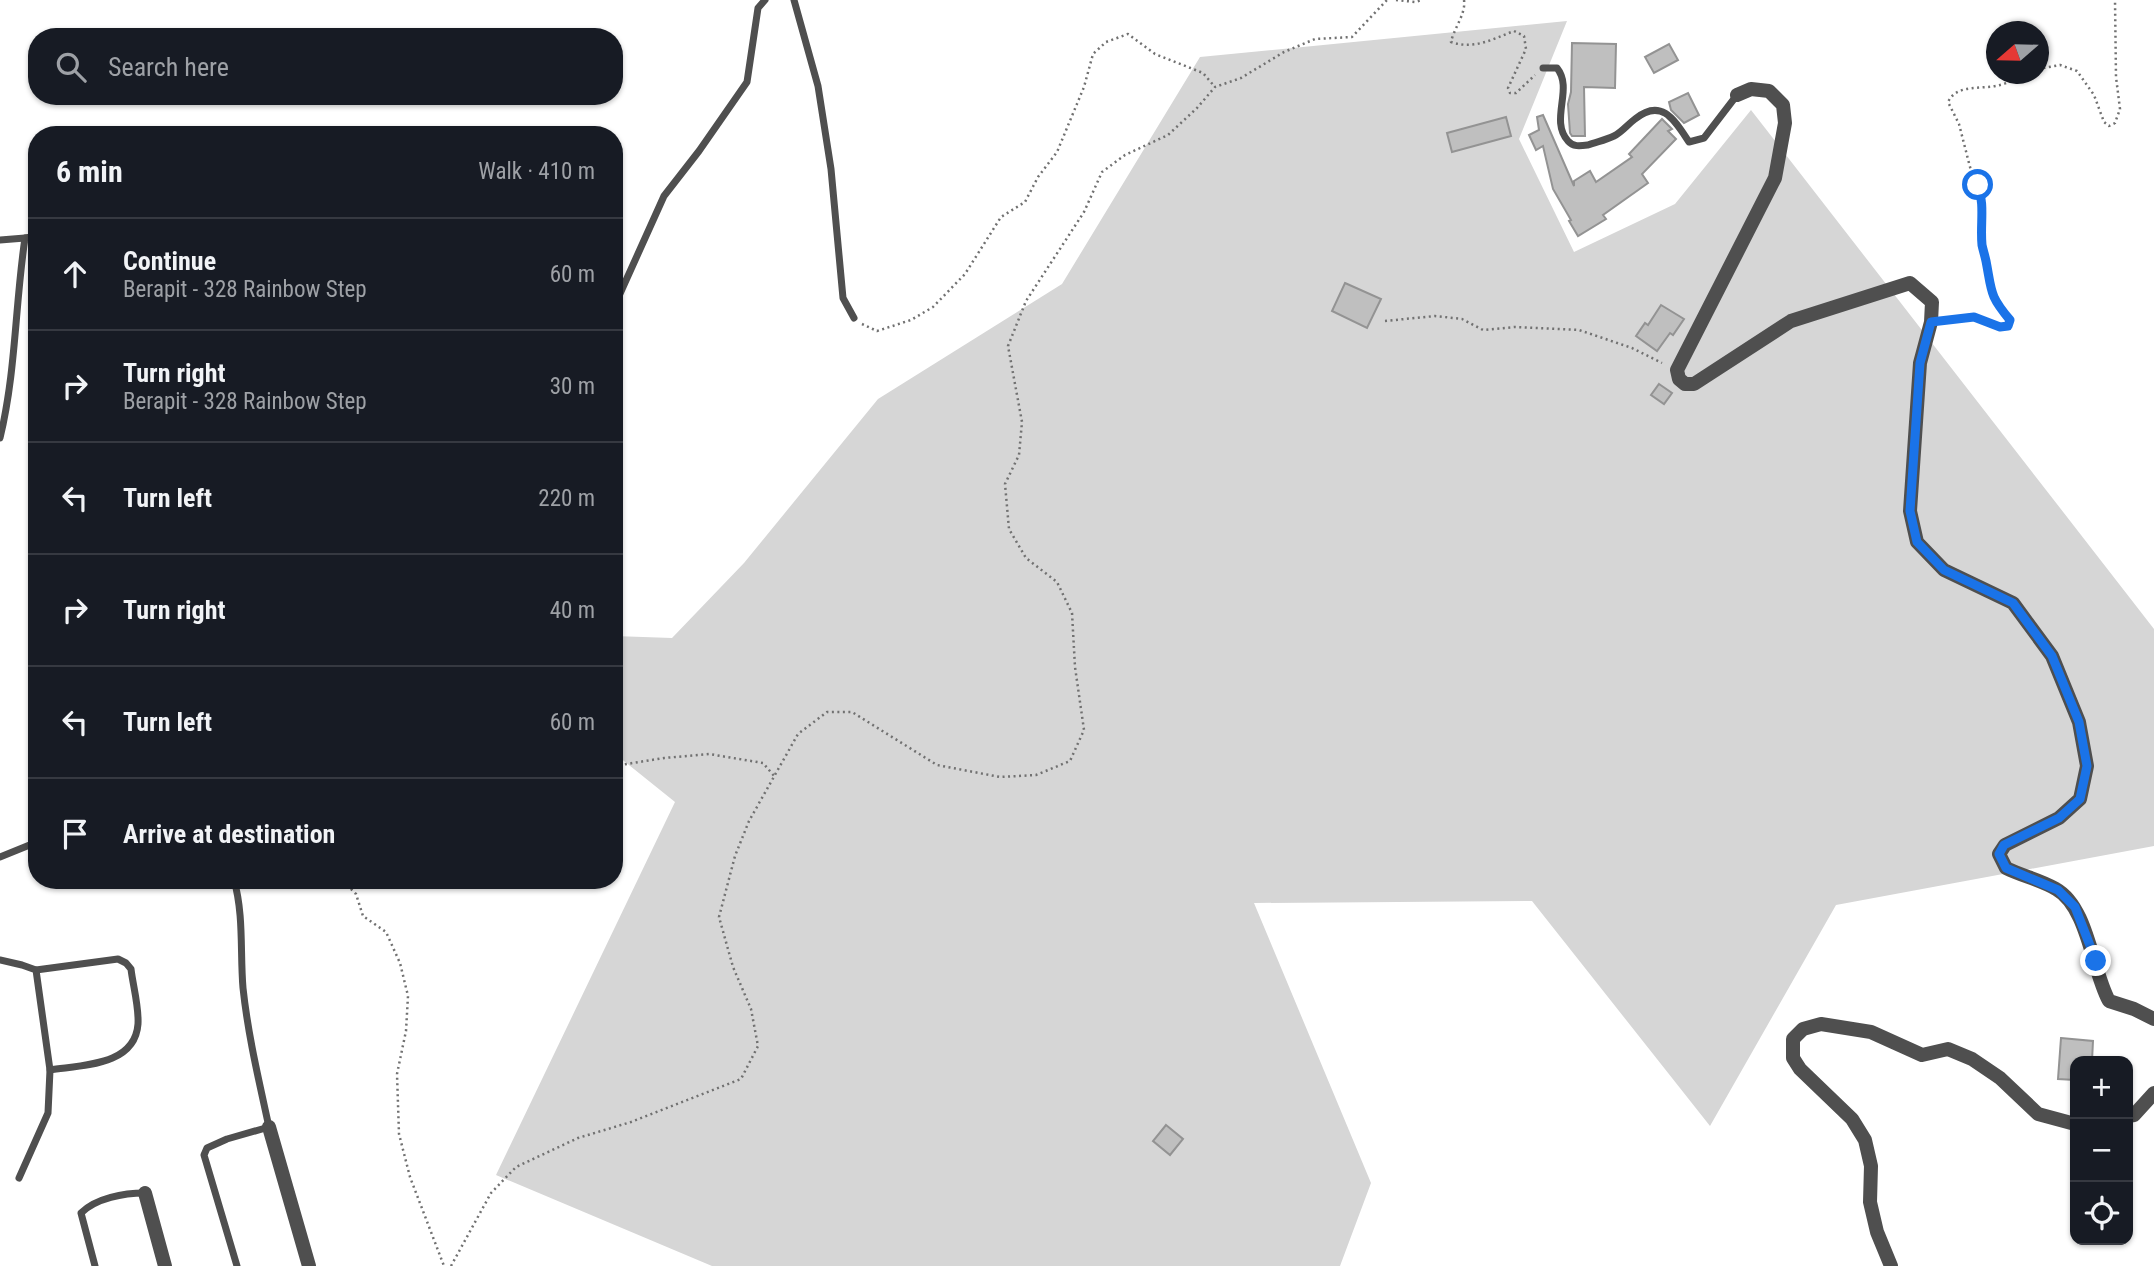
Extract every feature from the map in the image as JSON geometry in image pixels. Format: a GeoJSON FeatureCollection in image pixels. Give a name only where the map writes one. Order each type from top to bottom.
{"type":"FeatureCollection","features":[{"type":"Feature","properties":{"kind":"street"},"geometry":{"type":"LineString","coordinates":[[1737,95],[1751,89],[1769,92],[1783,105],[1785,123],[1775,178],[1677,370],[1679,379],[1685,384],[1693,384],[1791,321],[1910,283],[1932,302],[1931,322],[1920,363],[1910,511],[1917,542],[1944,570],[2013,603],[2052,656],[2079,722],[2087,766],[2080,799],[2059,818],[2004,845],[1999,854],[2001,862],[2006,868],[2020,875],[2058,890],[2075,907],[2096,961],[2099,983],[2109,1000],[2154,1019]]}},
{"type":"Feature","properties":{"kind":"street"},"geometry":{"type":"LineString","coordinates":[[1891,1266],[1877,1232],[1870,1202],[1871,1166],[1865,1140],[1852,1119],[1800,1069],[1793,1058],[1793,1039],[1803,1029],[1821,1024],[1871,1032],[1922,1055],[1948,1049],[1972,1059],[2000,1078],[2038,1114],[2070,1123]]}},
{"type":"Feature","properties":{"kind":"street"},"geometry":{"type":"LineString","coordinates":[[2133,1115],[2154,1093]]}},
{"type":"Feature","properties":{"kind":"street"},"geometry":{"type":"LineString","coordinates":[[269,1127],[309,1266]]}},
{"type":"Feature","properties":{"kind":"street"},"geometry":{"type":"LineString","coordinates":[[145,1193],[165,1266]]}},
{"type":"Feature","properties":{"kind":"lane"},"geometry":{"type":"LineString","coordinates":[[623,287],[664,195],[699,151],[747,82],[758,8],[765,0]]}},
{"type":"Feature","properties":{"kind":"lane"},"geometry":{"type":"LineString","coordinates":[[794,0],[818,86],[831,169],[843,298],[854,318]]}},
{"type":"Feature","properties":{"kind":"lane"},"geometry":{"type":"LineString","coordinates":[[1543,68],[1557,68],[1563,76],[1560,118],[1562,133],[1569,143],[1579,146],[1612,137],[1635,118],[1651,110],[1672,116],[1689,142],[1704,138],[1737,95]]}},
{"type":"Feature","properties":{"kind":"lane"},"geometry":{"type":"LineString","coordinates":[[0,438],[10,396],[19,276],[25,238]]}},
{"type":"Feature","properties":{"kind":"lane"},"geometry":{"type":"LineString","coordinates":[[0,240],[28,238]]}},
{"type":"Feature","properties":{"kind":"lane"},"geometry":{"type":"LineString","coordinates":[[0,856],[28,845]]}},
{"type":"Feature","properties":{"kind":"lane"},"geometry":{"type":"LineString","coordinates":[[236,889],[241,967],[251,1043],[269,1127],[216,1143],[207,1148],[204,1155],[237,1266]]}},
{"type":"Feature","properties":{"kind":"lane"},"geometry":{"type":"LineString","coordinates":[[0,960],[36,970],[118,960],[126,962],[131,969],[138,1021],[135,1039],[127,1049],[108,1061],[50,1070]]}},
{"type":"Feature","properties":{"kind":"lane"},"geometry":{"type":"LineString","coordinates":[[19,1178],[48,1113],[50,1070],[36,970]]}},
{"type":"Feature","properties":{"kind":"lane"},"geometry":{"type":"LineString","coordinates":[[95,1266],[81,1213],[89,1205],[128,1193],[145,1193]]}},
{"type":"Feature","properties":{"kind":"path"},"geometry":{"type":"LineString","coordinates":[[451,1266],[491,1193],[516,1167],[578,1138],[631,1122],[741,1079],[758,1046],[751,1009],[733,967],[719,917],[735,856],[750,821],[799,734],[827,712],[852,712],[937,765],[1000,777],[1036,775],[1070,761],[1084,730],[1075,667],[1072,613],[1056,582],[1026,558],[1009,529],[1005,484],[1018,455],[1022,422],[1008,346],[1026,301],[1084,212],[1102,172],[1125,155],[1168,135],[1215,87],[1241,78],[1284,52],[1315,39],[1352,37],[1387,0]]}},
{"type":"Feature","properties":{"kind":"path"},"geometry":{"type":"LineString","coordinates":[[1396,0],[1422,0]]}},
{"type":"Feature","properties":{"kind":"path"},"geometry":{"type":"LineString","coordinates":[[1464,0],[1464,12],[1454,29],[1451,43],[1463,46],[1480,44],[1514,31],[1524,36],[1526,49],[1508,88],[1510,93],[1516,93],[1543,68]]}},
{"type":"Feature","properties":{"kind":"path"},"geometry":{"type":"LineString","coordinates":[[2049,67],[2060,65],[2077,71],[2094,95],[2104,122],[2109,126],[2115,122],[2120,109],[2116,77],[2115,0]]}},
{"type":"Feature","properties":{"kind":"path"},"geometry":{"type":"LineString","coordinates":[[854,318],[877,331],[911,320],[933,307],[965,274],[1000,217],[1025,202],[1038,177],[1057,152],[1093,54],[1106,41],[1128,34],[1155,54],[1203,73],[1215,87]]}},
{"type":"Feature","properties":{"kind":"path"},"geometry":{"type":"LineString","coordinates":[[1931,322],[1974,317],[2000,327],[2008,326],[2010,320],[1994,302],[1989,285],[1982,246],[1982,197],[1970,167],[1959,124],[1948,102],[1951,96],[1959,91],[2003,84]]}},
{"type":"Feature","properties":{"kind":"path"},"geometry":{"type":"LineString","coordinates":[[1385,321],[1435,316],[1462,319],[1483,330],[1515,327],[1579,330],[1632,348],[1677,370]]}},
{"type":"Feature","properties":{"kind":"path"},"geometry":{"type":"LineString","coordinates":[[623,765],[709,754],[763,763],[775,777]]}},
{"type":"Feature","properties":{"kind":"path"},"geometry":{"type":"LineString","coordinates":[[351,889],[356,894],[363,916],[386,932],[400,963],[408,996],[406,1031],[397,1074],[399,1134],[410,1177],[444,1266]]}},
{"type":"Feature","properties":{"kind":"shaded area"},"geometry":{"type":"Polygon","coordinates":[[[1567,21],[1519,139],[1574,252],[1675,204],[1751,110],[2154,629],[2154,846],[1836,905],[1710,1126],[1532,901],[1254,903],[1371,1183],[1340,1266],[712,1266],[496,1175],[675,802],[623,760],[623,636],[672,638],[744,563],[878,399],[1062,284],[1200,57],[1567,21]]]}},
{"type":"Feature","properties":{"kind":"building"},"geometry":{"type":"Polygon","coordinates":[[[1572,43],[1616,44],[1615,88],[1584,87],[1585,136],[1572,136],[1570,133],[1568,104],[1571,92],[1572,43]]]}},
{"type":"Feature","properties":{"kind":"building"},"geometry":{"type":"Polygon","coordinates":[[[1669,44],[1678,60],[1654,73],[1645,57],[1669,44]]]}},
{"type":"Feature","properties":{"kind":"building"},"geometry":{"type":"Polygon","coordinates":[[[1688,93],[1699,115],[1684,123],[1671,110],[1669,102],[1688,93]]]}},
{"type":"Feature","properties":{"kind":"building"},"geometry":{"type":"Polygon","coordinates":[[[1543,115],[1574,186],[1574,181],[1590,171],[1596,182],[1632,157],[1629,154],[1662,119],[1672,129],[1668,131],[1676,139],[1642,174],[1648,183],[1603,215],[1606,219],[1578,236],[1553,189],[1543,146],[1536,150],[1529,135],[1539,130],[1537,117],[1543,115]]]}},
{"type":"Feature","properties":{"kind":"building"},"geometry":{"type":"Polygon","coordinates":[[[1506,117],[1511,136],[1452,152],[1447,133],[1506,117]]]}},
{"type":"Feature","properties":{"kind":"building"},"geometry":{"type":"Polygon","coordinates":[[[1345,283],[1381,299],[1367,328],[1332,311],[1345,283]]]}},
{"type":"Feature","properties":{"kind":"building"},"geometry":{"type":"Polygon","coordinates":[[[1661,305],[1684,319],[1657,351],[1636,336],[1645,323],[1648,325],[1661,305]]]}},
{"type":"Feature","properties":{"kind":"building"},"geometry":{"type":"Polygon","coordinates":[[[1659,384],[1672,393],[1664,404],[1651,395],[1659,384]]]}},
{"type":"Feature","properties":{"kind":"building"},"geometry":{"type":"Polygon","coordinates":[[[2061,1038],[2093,1041],[2092,1056],[2070,1056],[2070,1080],[2058,1079],[2061,1038]]]}},
{"type":"Feature","properties":{"kind":"building"},"geometry":{"type":"Polygon","coordinates":[[[1166,1125],[1183,1139],[1170,1155],[1153,1141],[1166,1125]]]}},
{"type":"Feature","properties":{"kind":"route"},"geometry":{"type":"LineString","coordinates":[[1978,185],[1982,197],[1982,246],[1989,285],[1994,302],[2010,320],[2008,326],[2000,327],[1974,317],[1931,322],[1920,363],[1910,511],[1917,542],[1944,570],[2013,603],[2052,656],[2079,722],[2087,766],[2080,799],[2059,818],[2004,845],[1999,854],[2006,868],[2058,890],[2075,907],[2096,961]]}}]}
